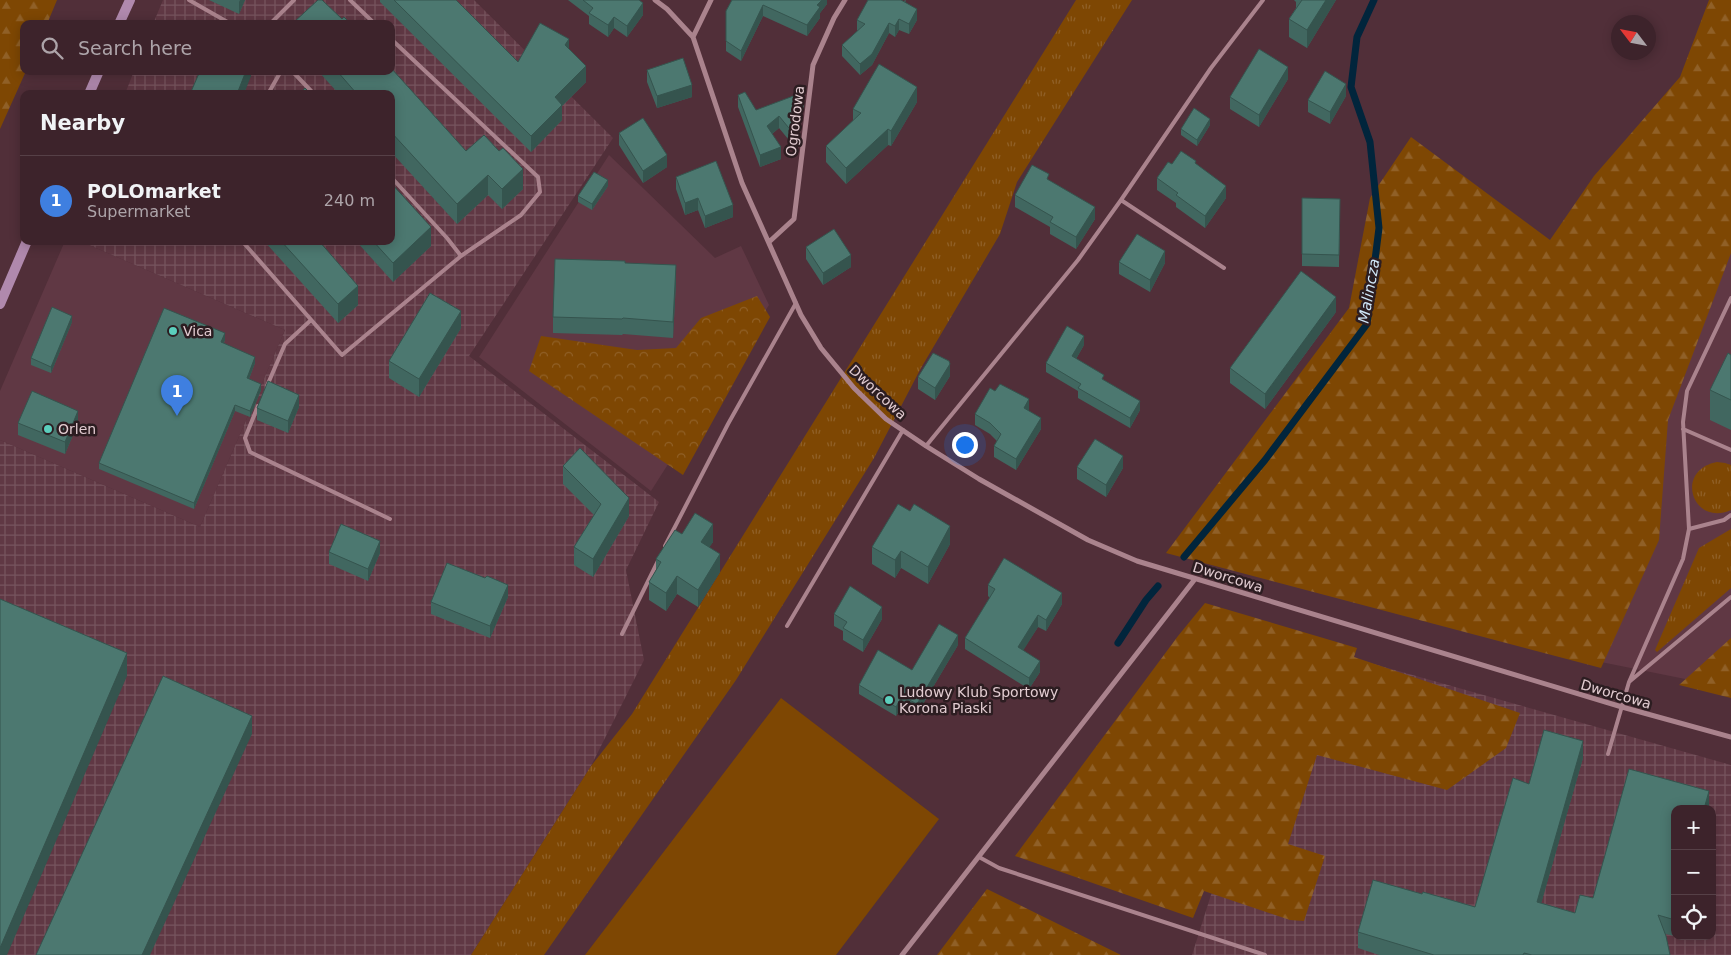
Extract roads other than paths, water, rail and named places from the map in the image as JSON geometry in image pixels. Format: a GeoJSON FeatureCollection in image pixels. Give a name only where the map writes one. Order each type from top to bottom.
{"type":"FeatureCollection","features":[{"type":"Feature","properties":{"kind":"street"},"geometry":{"type":"LineString","coordinates":[[121,20],[130,0]]}},
{"type":"Feature","properties":{"kind":"street"},"geometry":{"type":"LineString","coordinates":[[655,0],[693,37],[712,0]]}},
{"type":"Feature","properties":{"kind":"street","name":"Ogrodowa"},"geometry":{"type":"LineString","coordinates":[[769,242],[794,219],[813,65],[834,18],[845,0]]}},
{"type":"Feature","properties":{"kind":"street","name":"Dworcowa"},"geometry":{"type":"LineString","coordinates":[[693,37],[742,183],[796,304],[821,348],[854,388],[886,419],[926,446],[978,479],[1088,540],[1137,561],[1622,708],[1731,737]]}},
{"type":"Feature","properties":{"kind":"street"},"geometry":{"type":"LineString","coordinates":[[91,90],[97,75]]}},
{"type":"Feature","properties":{"kind":"street"},"geometry":{"type":"LineString","coordinates":[[0,304],[25,245]]}},
{"type":"Feature","properties":{"kind":"street"},"geometry":{"type":"LineString","coordinates":[[902,955],[1194,579]]}},
{"type":"Feature","properties":{"kind":"lane"},"geometry":{"type":"LineString","coordinates":[[189,0],[224,20]]}},
{"type":"Feature","properties":{"kind":"lane"},"geometry":{"type":"LineString","coordinates":[[274,20],[294,0]]}},
{"type":"Feature","properties":{"kind":"lane"},"geometry":{"type":"LineString","coordinates":[[350,0],[372,20]]}},
{"type":"Feature","properties":{"kind":"lane"},"geometry":{"type":"LineString","coordinates":[[926,446],[1078,260],[1211,68],[1263,0]]}},
{"type":"Feature","properties":{"kind":"lane"},"geometry":{"type":"LineString","coordinates":[[245,245],[342,355],[461,256],[520,215],[540,192],[538,177],[395,43]]}},
{"type":"Feature","properties":{"kind":"lane"},"geometry":{"type":"LineString","coordinates":[[270,90],[279,75]]}},
{"type":"Feature","properties":{"kind":"lane"},"geometry":{"type":"LineString","coordinates":[[296,75],[310,90]]}},
{"type":"Feature","properties":{"kind":"lane"},"geometry":{"type":"LineString","coordinates":[[395,181],[461,256]]}},
{"type":"Feature","properties":{"kind":"lane"},"geometry":{"type":"LineString","coordinates":[[1121,200],[1224,268]]}},
{"type":"Feature","properties":{"kind":"lane"},"geometry":{"type":"LineString","coordinates":[[1608,754],[1629,682],[1683,559],[1689,529],[1683,429],[1687,391],[1731,298]]}},
{"type":"Feature","properties":{"kind":"lane"},"geometry":{"type":"LineString","coordinates":[[664,548],[698,481],[796,304]]}},
{"type":"Feature","properties":{"kind":"lane"},"geometry":{"type":"LineString","coordinates":[[263,395],[285,344],[311,320]]}},
{"type":"Feature","properties":{"kind":"lane"},"geometry":{"type":"LineString","coordinates":[[260,404],[245,438],[250,452],[390,520]]}},
{"type":"Feature","properties":{"kind":"lane"},"geometry":{"type":"LineString","coordinates":[[1683,429],[1731,450]]}},
{"type":"Feature","properties":{"kind":"lane"},"geometry":{"type":"LineString","coordinates":[[787,626],[903,430]]}},
{"type":"Feature","properties":{"kind":"lane"},"geometry":{"type":"LineString","coordinates":[[1689,529],[1724,520],[1731,515]]}},
{"type":"Feature","properties":{"kind":"lane"},"geometry":{"type":"LineString","coordinates":[[622,634],[660,556]]}},
{"type":"Feature","properties":{"kind":"lane"},"geometry":{"type":"LineString","coordinates":[[1629,682],[1731,597]]}},
{"type":"Feature","properties":{"kind":"lane"},"geometry":{"type":"LineString","coordinates":[[979,857],[1000,868],[1265,955]]}},
{"type":"Feature","properties":{"kind":"waterway","name":"Malincza"},"geometry":{"type":"LineString","coordinates":[[1184,557],[1265,460],[1367,324],[1379,228],[1370,142],[1351,87],[1357,37],[1374,0]]}},
{"type":"Feature","properties":{"kind":"waterway","name":"Malincza"},"geometry":{"type":"LineString","coordinates":[[1118,643],[1146,600],[1158,586]]}},
{"type":"Feature","properties":{"kind":"place","name":"Vica"},"geometry":{"type":"Point","coordinates":[173,331]}},
{"type":"Feature","properties":{"kind":"place","name":"POLOmarket"},"geometry":{"type":"Point","coordinates":[177,416]}},
{"type":"Feature","properties":{"kind":"place","name":"Orlen"},"geometry":{"type":"Point","coordinates":[48,429]}},
{"type":"Feature","properties":{"kind":"place","name":"Ludowy Klub Sportowy Korona Piaski"},"geometry":{"type":"Point","coordinates":[889,700]}}]}
